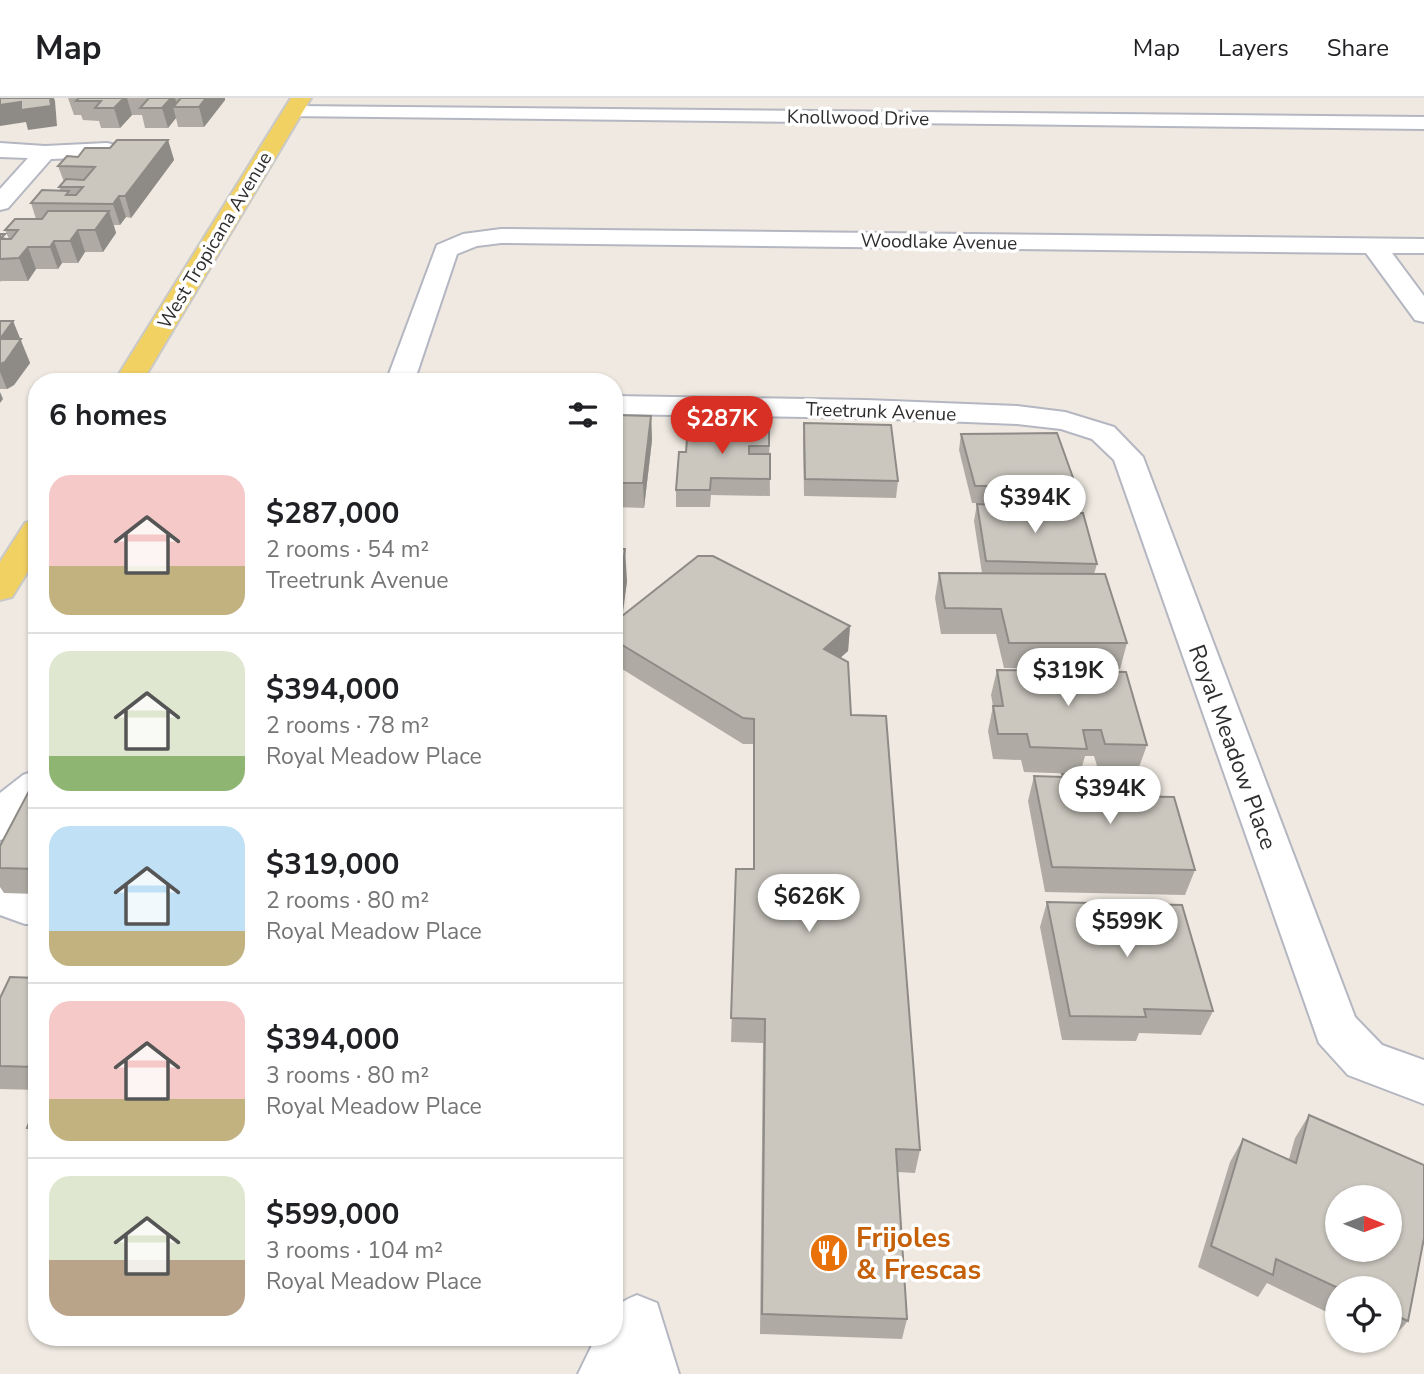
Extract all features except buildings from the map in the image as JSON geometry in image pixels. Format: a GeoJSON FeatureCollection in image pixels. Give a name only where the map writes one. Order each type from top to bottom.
{"type":"FeatureCollection","features":[{"type":"Feature","properties":{"kind":"main road","name":"West Tropicana Avenue"},"geometry":{"type":"LineString","coordinates":[[133,373],[297,105]]}},
{"type":"Feature","properties":{"kind":"main road"},"geometry":{"type":"LineString","coordinates":[[0,589],[28,544]]}},
{"type":"Feature","properties":{"kind":"street"},"geometry":{"type":"LineString","coordinates":[[1029,98],[1038,119]]}},
{"type":"Feature","properties":{"kind":"street","name":"Knollwood Drive"},"geometry":{"type":"LineString","coordinates":[[297,105],[765,107],[1038,119],[1424,122]]}},
{"type":"Feature","properties":{"kind":"street"},"geometry":{"type":"LineString","coordinates":[[0,150],[45,153],[107,150]]}},
{"type":"Feature","properties":{"kind":"street"},"geometry":{"type":"LineString","coordinates":[[0,203],[45,153]]}},
{"type":"Feature","properties":{"kind":"street","name":"Woodlake Avenue"},"geometry":{"type":"LineString","coordinates":[[403,373],[446,250],[472,239],[501,236],[1424,246]]}},
{"type":"Feature","properties":{"kind":"street"},"geometry":{"type":"LineString","coordinates":[[1374,246],[1424,314]]}},
{"type":"Feature","properties":{"kind":"street","name":"Treetrunk Avenue"},"geometry":{"type":"LineString","coordinates":[[623,405],[866,409],[1017,415],[1065,421],[1103,433]]}},
{"type":"Feature","properties":{"kind":"street","name":"Royal Meadow Place"},"geometry":{"type":"LineString","coordinates":[[1103,433],[1128,457],[1336,1029],[1365,1060],[1424,1082]]}},
{"type":"Feature","properties":{"kind":"street"},"geometry":{"type":"LineString","coordinates":[[0,825],[12,805],[28,792]]}},
{"type":"Feature","properties":{"kind":"street"},"geometry":{"type":"LineString","coordinates":[[0,896],[28,907]]}},
{"type":"Feature","properties":{"kind":"street"},"geometry":{"type":"LineString","coordinates":[[606,1374],[637,1323],[651,1374]]}},
{"type":"Feature","properties":{"kind":"place","name":"Frijoles & Frescas"},"geometry":{"type":"Point","coordinates":[829,1253]}}]}
